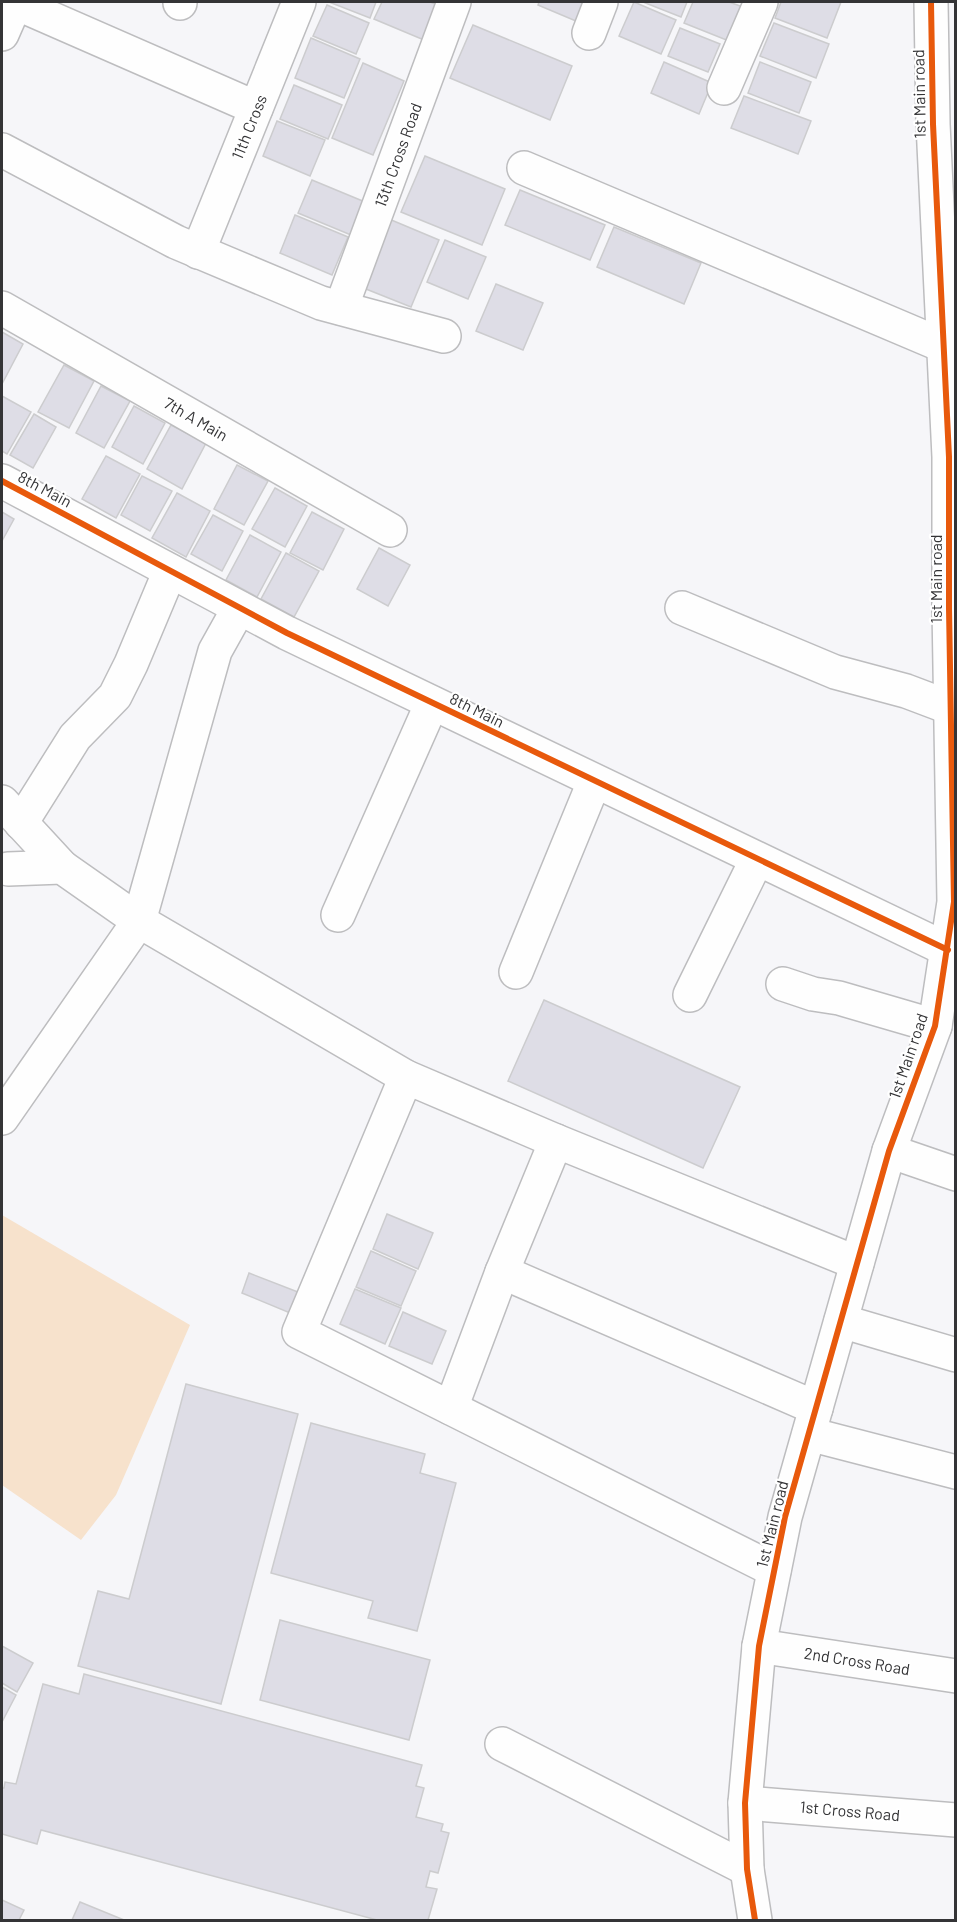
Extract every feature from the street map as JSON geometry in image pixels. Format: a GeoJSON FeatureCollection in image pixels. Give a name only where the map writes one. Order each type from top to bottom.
{"type":"FeatureCollection","features":[{"type":"Feature","properties":{"kind":"street"},"geometry":{"type":"LineString","coordinates":[[2,34],[16,2],[256,108]]}},
{"type":"Feature","properties":{"kind":"street","name":"11th Cross"},"geometry":{"type":"LineString","coordinates":[[198,252],[299,2]]}},
{"type":"Feature","properties":{"kind":"street","name":"13th Cross Road"},"geometry":{"type":"LineString","coordinates":[[341,308],[454,2]]}},
{"type":"Feature","properties":{"kind":"street"},"geometry":{"type":"LineString","coordinates":[[589,33],[602,2]]}},
{"type":"Feature","properties":{"kind":"street"},"geometry":{"type":"LineString","coordinates":[[724,88],[761,2]]}},
{"type":"Feature","properties":{"kind":"street","name":"1st Main road"},"geometry":{"type":"LineString","coordinates":[[755,1920],[747,1869],[745,1803],[759,1646],[785,1517],[889,1151],[948,993],[948,950],[955,902],[951,708],[952,458],[944,345],[944,130],[931,2]]}},
{"type":"Feature","properties":{"kind":"street"},"geometry":{"type":"LineString","coordinates":[[2,150],[198,252],[321,303],[444,336]]}},
{"type":"Feature","properties":{"kind":"street"},"geometry":{"type":"LineString","coordinates":[[524,168],[944,345]]}},
{"type":"Feature","properties":{"kind":"street","name":"7th A Main"},"geometry":{"type":"LineString","coordinates":[[2,308],[390,530]]}},
{"type":"Feature","properties":{"kind":"street","name":"8th Main"},"geometry":{"type":"LineString","coordinates":[[2,481],[286,633],[948,950]]}},
{"type":"Feature","properties":{"kind":"street"},"geometry":{"type":"LineString","coordinates":[[170,571],[115,696],[75,737],[11,813],[62,867],[139,921],[406,1077],[556,1141],[857,1263]]}},
{"type":"Feature","properties":{"kind":"street"},"geometry":{"type":"LineString","coordinates":[[2,1118],[139,921],[215,651],[238,608]]}},
{"type":"Feature","properties":{"kind":"street"},"geometry":{"type":"LineString","coordinates":[[682,608],[835,672],[906,691],[951,708]]}},
{"type":"Feature","properties":{"kind":"street"},"geometry":{"type":"LineString","coordinates":[[338,915],[432,703]]}},
{"type":"Feature","properties":{"kind":"street"},"geometry":{"type":"LineString","coordinates":[[516,972],[594,782]]}},
{"type":"Feature","properties":{"kind":"street"},"geometry":{"type":"LineString","coordinates":[[690,995],[757,859]]}},
{"type":"Feature","properties":{"kind":"street"},"geometry":{"type":"LineString","coordinates":[[8,869],[62,867]]}},
{"type":"Feature","properties":{"kind":"street"},"geometry":{"type":"LineString","coordinates":[[783,984],[935,1026]]}},
{"type":"Feature","properties":{"kind":"street"},"geometry":{"type":"LineString","coordinates":[[406,1077],[299,1332],[774,1570]]}},
{"type":"Feature","properties":{"kind":"street"},"geometry":{"type":"LineString","coordinates":[[451,1408],[502,1272],[556,1141]]}},
{"type":"Feature","properties":{"kind":"street"},"geometry":{"type":"LineString","coordinates":[[889,1151],[956,1174]]}},
{"type":"Feature","properties":{"kind":"street"},"geometry":{"type":"LineString","coordinates":[[502,1272],[813,1421],[956,1472]]}},
{"type":"Feature","properties":{"kind":"street"},"geometry":{"type":"LineString","coordinates":[[840,1321],[956,1355]]}},
{"type":"Feature","properties":{"kind":"street","name":"2nd Cross Road"},"geometry":{"type":"LineString","coordinates":[[759,1646],[956,1676]]}},
{"type":"Feature","properties":{"kind":"street"},"geometry":{"type":"LineString","coordinates":[[502,1744],[747,1869]]}},
{"type":"Feature","properties":{"kind":"street","name":"1st Cross Road"},"geometry":{"type":"LineString","coordinates":[[745,1803],[956,1820]]}},
{"type":"Feature","properties":{"kind":"shaded area"},"geometry":{"type":"Polygon","coordinates":[[[2,1215],[190,1325],[116,1495],[81,1540],[2,1485],[2,1215]]]}},
{"type":"Feature","properties":{"kind":"building"},"geometry":{"type":"Polygon","coordinates":[[[329,2],[376,2],[370,18],[329,2]]]}},
{"type":"Feature","properties":{"kind":"building"},"geometry":{"type":"Polygon","coordinates":[[[382,2],[430,2],[438,5],[424,40],[374,19],[382,2]]]}},
{"type":"Feature","properties":{"kind":"building"},"geometry":{"type":"Polygon","coordinates":[[[539,2],[592,2],[583,24],[538,5],[539,2]]]}},
{"type":"Feature","properties":{"kind":"building"},"geometry":{"type":"Polygon","coordinates":[[[634,2],[676,20],[661,54],[619,36],[634,2]]]}},
{"type":"Feature","properties":{"kind":"building"},"geometry":{"type":"Polygon","coordinates":[[[643,2],[687,2],[681,17],[643,2]]]}},
{"type":"Feature","properties":{"kind":"building"},"geometry":{"type":"Polygon","coordinates":[[[693,2],[729,2],[743,7],[729,41],[684,23],[693,2]]]}},
{"type":"Feature","properties":{"kind":"building"},"geometry":{"type":"Polygon","coordinates":[[[781,2],[841,2],[827,38],[775,18],[781,2]]]}},
{"type":"Feature","properties":{"kind":"building"},"geometry":{"type":"Polygon","coordinates":[[[327,5],[369,23],[356,54],[313,36],[327,5]]]}},
{"type":"Feature","properties":{"kind":"building"},"geometry":{"type":"Polygon","coordinates":[[[774,23],[829,44],[816,78],[760,56],[774,23]]]}},
{"type":"Feature","properties":{"kind":"building"},"geometry":{"type":"Polygon","coordinates":[[[473,25],[572,66],[550,120],[450,78],[473,25]]]}},
{"type":"Feature","properties":{"kind":"building"},"geometry":{"type":"Polygon","coordinates":[[[680,28],[720,44],[708,72],[668,56],[680,28]]]}},
{"type":"Feature","properties":{"kind":"building"},"geometry":{"type":"Polygon","coordinates":[[[311,38],[360,59],[344,98],[295,78],[311,38]]]}},
{"type":"Feature","properties":{"kind":"building"},"geometry":{"type":"Polygon","coordinates":[[[664,62],[712,83],[699,114],[651,93],[664,62]]]}},
{"type":"Feature","properties":{"kind":"building"},"geometry":{"type":"Polygon","coordinates":[[[760,62],[811,82],[799,113],[748,93],[760,62]]]}},
{"type":"Feature","properties":{"kind":"building"},"geometry":{"type":"Polygon","coordinates":[[[363,63],[404,81],[373,155],[332,138],[363,63]]]}},
{"type":"Feature","properties":{"kind":"building"},"geometry":{"type":"Polygon","coordinates":[[[294,85],[342,105],[328,139],[280,119],[294,85]]]}},
{"type":"Feature","properties":{"kind":"building"},"geometry":{"type":"Polygon","coordinates":[[[744,96],[811,121],[798,154],[731,128],[744,96]]]}},
{"type":"Feature","properties":{"kind":"building"},"geometry":{"type":"Polygon","coordinates":[[[277,121],[325,140],[310,176],[263,156],[277,121]]]}},
{"type":"Feature","properties":{"kind":"building"},"geometry":{"type":"Polygon","coordinates":[[[425,156],[505,189],[482,245],[401,212],[425,156]]]}},
{"type":"Feature","properties":{"kind":"building"},"geometry":{"type":"Polygon","coordinates":[[[312,180],[365,202],[351,235],[298,213],[312,180]]]}},
{"type":"Feature","properties":{"kind":"building"},"geometry":{"type":"Polygon","coordinates":[[[520,190],[605,225],[590,260],[505,225],[520,190]]]}},
{"type":"Feature","properties":{"kind":"building"},"geometry":{"type":"Polygon","coordinates":[[[295,215],[348,237],[332,275],[280,253],[295,215]]]}},
{"type":"Feature","properties":{"kind":"building"},"geometry":{"type":"Polygon","coordinates":[[[389,219],[439,240],[411,307],[361,287],[389,219]]]}},
{"type":"Feature","properties":{"kind":"building"},"geometry":{"type":"Polygon","coordinates":[[[614,227],[701,263],[684,304],[597,267],[614,227]]]}},
{"type":"Feature","properties":{"kind":"building"},"geometry":{"type":"Polygon","coordinates":[[[445,240],[486,257],[468,299],[427,282],[445,240]]]}},
{"type":"Feature","properties":{"kind":"building"},"geometry":{"type":"Polygon","coordinates":[[[496,284],[543,303],[523,350],[476,331],[496,284]]]}},
{"type":"Feature","properties":{"kind":"building"},"geometry":{"type":"Polygon","coordinates":[[[2,332],[23,344],[2,384],[2,332]]]}},
{"type":"Feature","properties":{"kind":"building"},"geometry":{"type":"Polygon","coordinates":[[[64,365],[94,381],[69,428],[38,412],[64,365]]]}},
{"type":"Feature","properties":{"kind":"building"},"geometry":{"type":"Polygon","coordinates":[[[101,386],[130,401],[104,448],[76,433],[101,386]]]}},
{"type":"Feature","properties":{"kind":"building"},"geometry":{"type":"Polygon","coordinates":[[[2,396],[31,412],[7,454],[2,451],[2,396]]]}},
{"type":"Feature","properties":{"kind":"building"},"geometry":{"type":"Polygon","coordinates":[[[134,406],[165,423],[143,464],[112,447],[134,406]]]}},
{"type":"Feature","properties":{"kind":"building"},"geometry":{"type":"Polygon","coordinates":[[[34,414],[56,427],[33,468],[10,455],[34,414]]]}},
{"type":"Feature","properties":{"kind":"building"},"geometry":{"type":"Polygon","coordinates":[[[171,425],[206,443],[182,489],[147,469],[171,425]]]}},
{"type":"Feature","properties":{"kind":"building"},"geometry":{"type":"Polygon","coordinates":[[[106,456],[140,474],[116,518],[82,499],[106,456]]]}},
{"type":"Feature","properties":{"kind":"building"},"geometry":{"type":"Polygon","coordinates":[[[237,465],[268,481],[244,525],[214,509],[237,465]]]}},
{"type":"Feature","properties":{"kind":"building"},"geometry":{"type":"Polygon","coordinates":[[[142,476],[172,491],[150,531],[121,515],[142,476]]]}},
{"type":"Feature","properties":{"kind":"building"},"geometry":{"type":"Polygon","coordinates":[[[275,488],[307,506],[285,547],[252,529],[275,488]]]}},
{"type":"Feature","properties":{"kind":"building"},"geometry":{"type":"Polygon","coordinates":[[[177,493],[210,511],[186,557],[152,538],[177,493]]]}},
{"type":"Feature","properties":{"kind":"building"},"geometry":{"type":"Polygon","coordinates":[[[2,512],[14,519],[2,541],[2,512]]]}},
{"type":"Feature","properties":{"kind":"building"},"geometry":{"type":"Polygon","coordinates":[[[312,512],[344,529],[323,570],[290,553],[312,512]]]}},
{"type":"Feature","properties":{"kind":"building"},"geometry":{"type":"Polygon","coordinates":[[[213,515],[243,531],[222,571],[191,554],[213,515]]]}},
{"type":"Feature","properties":{"kind":"building"},"geometry":{"type":"Polygon","coordinates":[[[250,535],[281,552],[257,597],[226,580],[250,535]]]}},
{"type":"Feature","properties":{"kind":"building"},"geometry":{"type":"Polygon","coordinates":[[[379,548],[410,565],[388,606],[357,589],[379,548]]]}},
{"type":"Feature","properties":{"kind":"building"},"geometry":{"type":"Polygon","coordinates":[[[286,553],[319,571],[294,617],[261,599],[286,553]]]}},
{"type":"Feature","properties":{"kind":"building"},"geometry":{"type":"Polygon","coordinates":[[[544,1000],[740,1087],[703,1168],[508,1081],[544,1000]]]}},
{"type":"Feature","properties":{"kind":"building"},"geometry":{"type":"Polygon","coordinates":[[[387,1214],[433,1233],[418,1269],[373,1249],[387,1214]]]}},
{"type":"Feature","properties":{"kind":"building"},"geometry":{"type":"Polygon","coordinates":[[[371,1251],[416,1271],[401,1306],[356,1287],[371,1251]]]}},
{"type":"Feature","properties":{"kind":"building"},"geometry":{"type":"Polygon","coordinates":[[[249,1273],[303,1294],[295,1315],[242,1293],[249,1273]]]}},
{"type":"Feature","properties":{"kind":"building"},"geometry":{"type":"Polygon","coordinates":[[[355,1289],[401,1308],[385,1344],[340,1324],[355,1289]]]}},
{"type":"Feature","properties":{"kind":"building"},"geometry":{"type":"Polygon","coordinates":[[[403,1312],[446,1331],[432,1364],[389,1346],[403,1312]]]}},
{"type":"Feature","properties":{"kind":"building"},"geometry":{"type":"Polygon","coordinates":[[[186,1384],[298,1414],[221,1704],[78,1666],[98,1591],[129,1599],[186,1384]]]}},
{"type":"Feature","properties":{"kind":"building"},"geometry":{"type":"Polygon","coordinates":[[[311,1423],[425,1454],[420,1473],[456,1483],[417,1631],[368,1618],[373,1601],[271,1573],[311,1423]]]}},
{"type":"Feature","properties":{"kind":"building"},"geometry":{"type":"Polygon","coordinates":[[[280,1620],[430,1660],[409,1740],[260,1700],[280,1620]]]}},
{"type":"Feature","properties":{"kind":"building"},"geometry":{"type":"Polygon","coordinates":[[[2,1646],[33,1663],[17,1692],[2,1683],[2,1646]]]}},
{"type":"Feature","properties":{"kind":"building"},"geometry":{"type":"Polygon","coordinates":[[[84,1674],[422,1765],[416,1786],[424,1788],[416,1817],[443,1824],[441,1831],[449,1833],[438,1873],[430,1871],[426,1887],[437,1889],[428,1920],[377,1920],[41,1830],[37,1844],[2,1834],[2,1788],[5,1782],[16,1784],[43,1684],[79,1694],[84,1674]]]}},
{"type":"Feature","properties":{"kind":"building"},"geometry":{"type":"Polygon","coordinates":[[[2,1687],[16,1695],[2,1722],[2,1687]]]}},
{"type":"Feature","properties":{"kind":"building"},"geometry":{"type":"Polygon","coordinates":[[[2,1900],[24,1910],[19,1920],[2,1920],[2,1900]]]}},
{"type":"Feature","properties":{"kind":"building"},"geometry":{"type":"Polygon","coordinates":[[[80,1902],[124,1920],[72,1920],[80,1902]]]}},
{"type":"Feature","properties":{"kind":"cycle path"},"geometry":{"type":"LineString","coordinates":[[755,1920],[747,1869],[745,1803],[759,1646],[785,1517],[889,1151],[935,1026],[954,902],[949,457],[933,124],[931,2]]}},
{"type":"Feature","properties":{"kind":"cycle path"},"geometry":{"type":"LineString","coordinates":[[2,481],[287,633],[948,950]]}}]}
